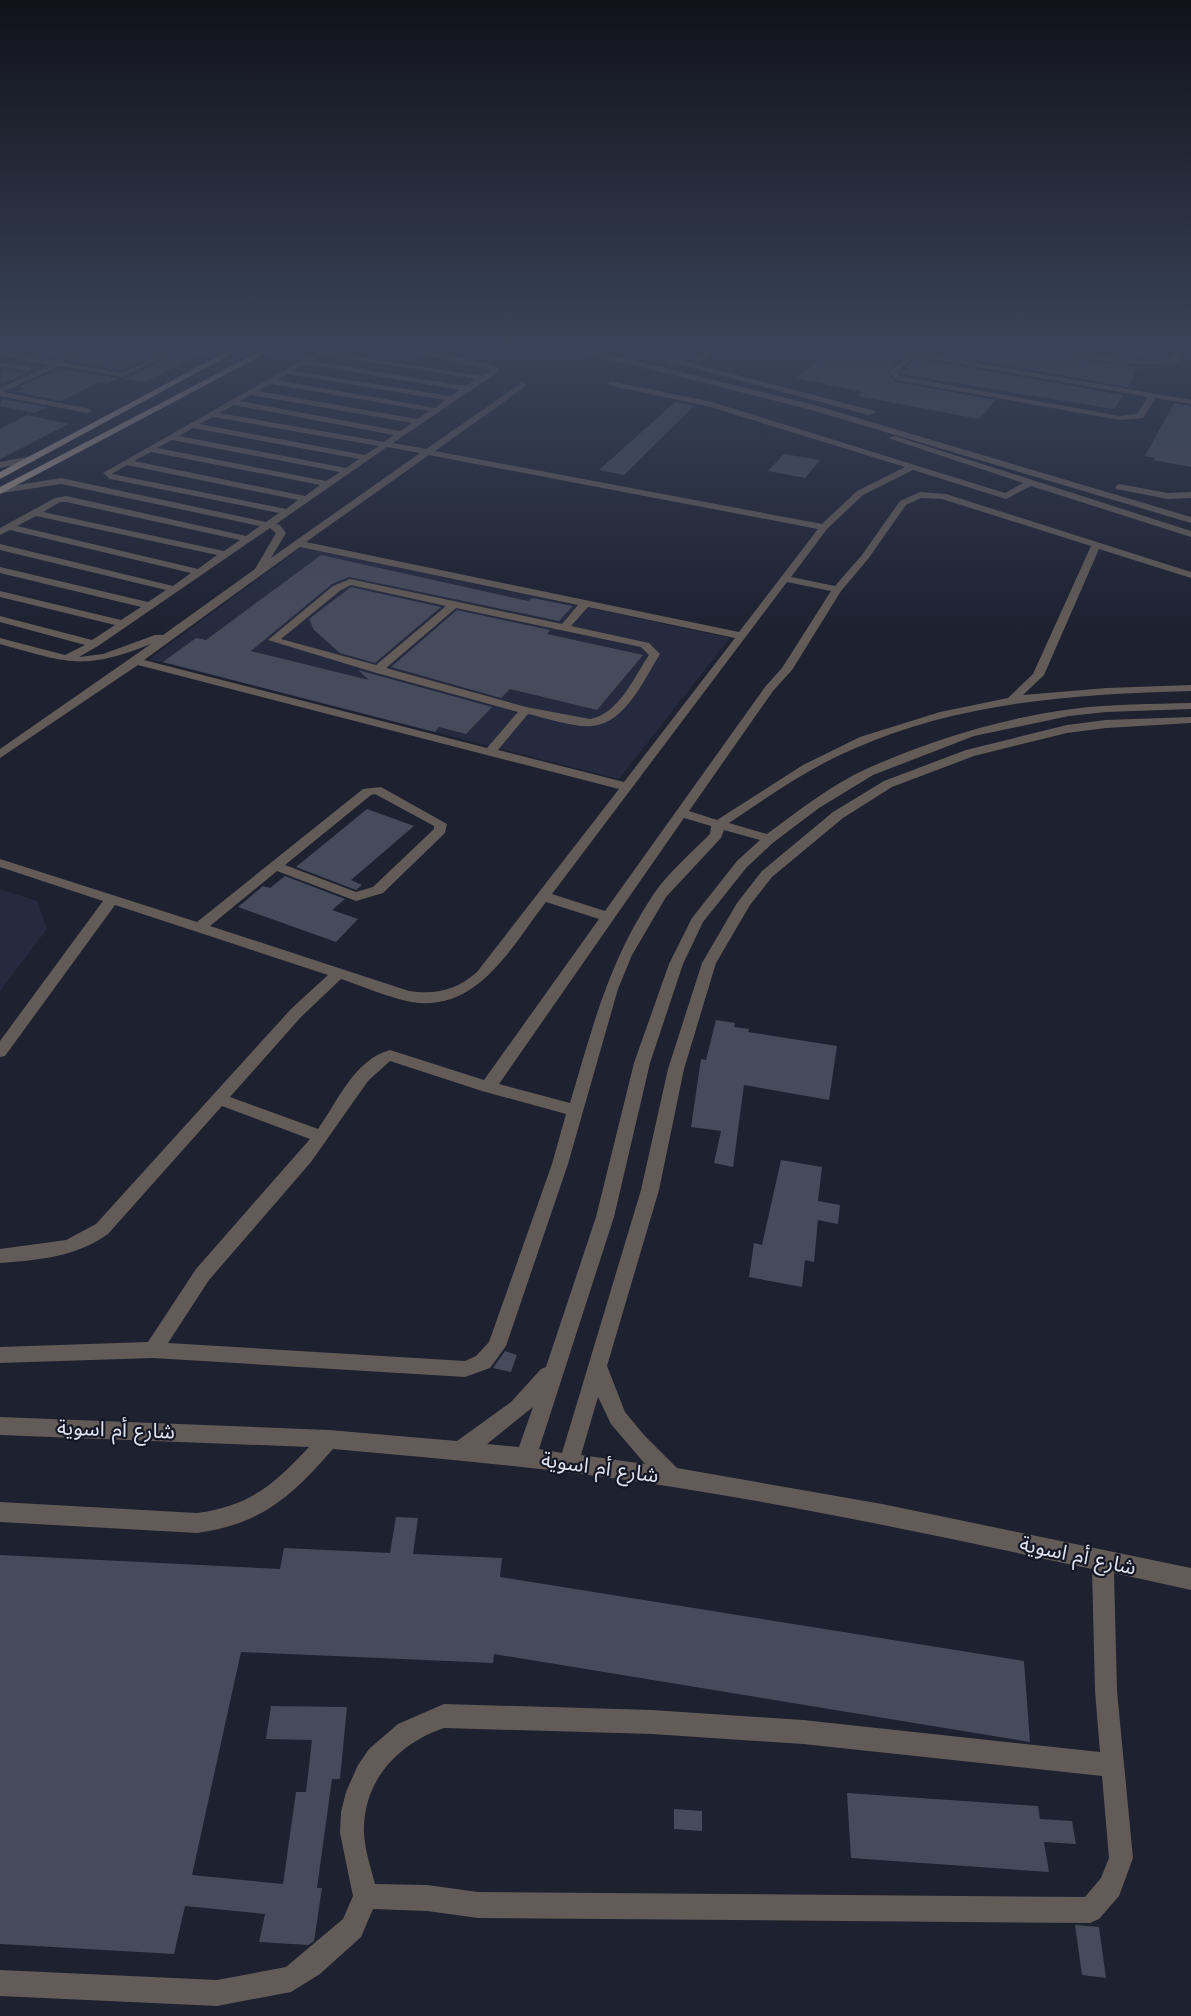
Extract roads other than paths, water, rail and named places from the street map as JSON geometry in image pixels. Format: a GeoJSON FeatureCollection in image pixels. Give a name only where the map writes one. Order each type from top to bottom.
{"type":"FeatureCollection","features":[{"type":"Feature","properties":{"kind":"main road"},"geometry":{"type":"LineString","coordinates":[[0,476],[58,445]]}},
{"type":"Feature","properties":{"kind":"main road"},"geometry":{"type":"LineString","coordinates":[[1,491],[86,445]]}},
{"type":"Feature","properties":{"kind":"street"},"geometry":{"type":"LineString","coordinates":[[156,445],[107,474],[287,512]]}},
{"type":"Feature","properties":{"kind":"street"},"geometry":{"type":"LineString","coordinates":[[213,445],[347,471]]}},
{"type":"Feature","properties":{"kind":"street"},"geometry":{"type":"LineString","coordinates":[[297,445],[366,458]]}},
{"type":"Feature","properties":{"kind":"street"},"geometry":{"type":"LineString","coordinates":[[68,658],[94,644],[385,445]]}},
{"type":"Feature","properties":{"kind":"street"},"geometry":{"type":"LineString","coordinates":[[386,445],[824,527]]}},
{"type":"Feature","properties":{"kind":"street"},"geometry":{"type":"LineString","coordinates":[[0,754],[136,662],[173,632],[439,445]]}},
{"type":"Feature","properties":{"kind":"street"},"geometry":{"type":"LineString","coordinates":[[838,445],[1006,496]]}},
{"type":"Feature","properties":{"kind":"street"},"geometry":{"type":"LineString","coordinates":[[910,445],[1191,534]]}},
{"type":"Feature","properties":{"kind":"street"},"geometry":{"type":"LineString","coordinates":[[946,445],[1191,520]]}},
{"type":"Feature","properties":{"kind":"street"},"geometry":{"type":"LineString","coordinates":[[980,445],[1181,506]]}},
{"type":"Feature","properties":{"kind":"street"},"geometry":{"type":"LineString","coordinates":[[148,449],[327,484]]}},
{"type":"Feature","properties":{"kind":"street"},"geometry":{"type":"LineString","coordinates":[[0,465],[32,459]]}},
{"type":"Feature","properties":{"kind":"street"},"geometry":{"type":"LineString","coordinates":[[126,462],[306,499]]}},
{"type":"Feature","properties":{"kind":"street"},"geometry":{"type":"LineString","coordinates":[[52,463],[53,475],[61,482]]}},
{"type":"Feature","properties":{"kind":"street"},"geometry":{"type":"LineString","coordinates":[[0,863],[113,898],[338,974],[422,999],[453,996],[482,975],[824,527],[860,493],[910,468]]}},
{"type":"Feature","properties":{"kind":"street"},"geometry":{"type":"LineString","coordinates":[[1,491],[30,484],[61,482],[277,527],[281,533],[257,574]]}},
{"type":"Feature","properties":{"kind":"street"},"geometry":{"type":"LineString","coordinates":[[984,510],[1029,483]]}},
{"type":"Feature","properties":{"kind":"street"},"geometry":{"type":"LineString","coordinates":[[138,498],[158,486]]}},
{"type":"Feature","properties":{"kind":"street"},"geometry":{"type":"LineString","coordinates":[[1119,488],[1168,496],[1191,495]]}},
{"type":"Feature","properties":{"kind":"street"},"geometry":{"type":"LineString","coordinates":[[488,1087],[769,689],[786,670],[837,589],[865,557],[906,500],[920,495],[935,495],[1191,575]]}},
{"type":"Feature","properties":{"kind":"street"},"geometry":{"type":"LineString","coordinates":[[5,530],[66,499],[247,539]]}},
{"type":"Feature","properties":{"kind":"street"},"geometry":{"type":"LineString","coordinates":[[151,518],[173,505]]}},
{"type":"Feature","properties":{"kind":"street"},"geometry":{"type":"LineString","coordinates":[[36,513],[225,554]]}},
{"type":"Feature","properties":{"kind":"street"},"geometry":{"type":"LineString","coordinates":[[5,530],[199,572]]}},
{"type":"Feature","properties":{"kind":"street"},"geometry":{"type":"LineString","coordinates":[[300,544],[741,636]]}},
{"type":"Feature","properties":{"kind":"street"},"geometry":{"type":"LineString","coordinates":[[1014,698],[1038,675],[1096,545]]}},
{"type":"Feature","properties":{"kind":"street"},"geometry":{"type":"LineString","coordinates":[[0,547],[174,589]]}},
{"type":"Feature","properties":{"kind":"street"},"geometry":{"type":"LineString","coordinates":[[0,570],[150,606]]}},
{"type":"Feature","properties":{"kind":"street"},"geometry":{"type":"LineString","coordinates":[[784,579],[837,589]]}},
{"type":"Feature","properties":{"kind":"street"},"geometry":{"type":"LineString","coordinates":[[350,582],[563,629],[645,645],[655,654],[618,710],[601,721],[577,722],[525,710],[273,640],[342,584],[350,582]]}},
{"type":"Feature","properties":{"kind":"street"},"geometry":{"type":"LineString","coordinates":[[0,594],[123,624]]}},
{"type":"Feature","properties":{"kind":"street"},"geometry":{"type":"LineString","coordinates":[[563,629],[585,604]]}},
{"type":"Feature","properties":{"kind":"street"},"geometry":{"type":"LineString","coordinates":[[376,670],[453,605]]}},
{"type":"Feature","properties":{"kind":"street"},"geometry":{"type":"LineString","coordinates":[[0,619],[94,644]]}},
{"type":"Feature","properties":{"kind":"street"},"geometry":{"type":"LineString","coordinates":[[0,637],[20,624]]}},
{"type":"Feature","properties":{"kind":"street"},"geometry":{"type":"LineString","coordinates":[[0,641],[68,658],[97,658],[173,632]]}},
{"type":"Feature","properties":{"kind":"street"},"geometry":{"type":"LineString","coordinates":[[136,662],[627,787]]}},
{"type":"Feature","properties":{"kind":"street"},"geometry":{"type":"LineString","coordinates":[[0,1355],[153,1350],[465,1369],[483,1362],[498,1346],[560,1164],[611,989],[625,955],[660,895],[716,835],[718,825],[754,800],[863,740],[923,719],[1014,698],[1109,689],[1191,688]]}},
{"type":"Feature","properties":{"kind":"street"},"geometry":{"type":"LineString","coordinates":[[526,1457],[605,1217],[642,1063],[676,964],[697,921],[741,864],[769,839],[815,805],[868,772],[971,733],[1078,712],[1191,706]]}},
{"type":"Feature","properties":{"kind":"street"},"geometry":{"type":"LineString","coordinates":[[490,752],[525,710]]}},
{"type":"Feature","properties":{"kind":"street"},"geometry":{"type":"LineString","coordinates":[[569,1462],[650,1190],[676,1069],[710,963],[744,903],[767,874],[810,835],[888,784],[970,753],[1067,729],[1106,724],[1191,720]]}},
{"type":"Feature","properties":{"kind":"street"},"geometry":{"type":"LineString","coordinates":[[200,927],[275,866],[367,792],[377,790],[441,824],[440,830],[378,890],[369,894],[356,897],[275,866]]}},
{"type":"Feature","properties":{"kind":"street"},"geometry":{"type":"LineString","coordinates":[[681,813],[769,839]]}},
{"type":"Feature","properties":{"kind":"street"},"geometry":{"type":"LineString","coordinates":[[543,896],[607,917]]}},
{"type":"Feature","properties":{"kind":"street"},"geometry":{"type":"LineString","coordinates":[[0,1052],[113,898]]}},
{"type":"Feature","properties":{"kind":"street"},"geometry":{"type":"LineString","coordinates":[[0,1256],[58,1250],[79,1244],[102,1229],[173,1147],[220,1100],[296,1013],[338,974]]}},
{"type":"Feature","properties":{"kind":"street"},"geometry":{"type":"LineString","coordinates":[[153,1350],[188,1295],[321,1137],[376,1061],[384,1056],[390,1055],[488,1087],[574,1110]]}},
{"type":"Feature","properties":{"kind":"street"},"geometry":{"type":"LineString","coordinates":[[220,1100],[321,1137]]}},
{"type":"Feature","properties":{"kind":"street"},"geometry":{"type":"LineString","coordinates":[[460,1451],[512,1417],[530,1399],[556,1363]]}},
{"type":"Feature","properties":{"kind":"street"},"geometry":{"type":"LineString","coordinates":[[599,1366],[605,1395],[614,1416],[672,1477]]}},
{"type":"Feature","properties":{"kind":"street","name":"شارع أم اسوية"},"geometry":{"type":"LineString","coordinates":[[0,1426],[329,1439],[569,1462],[672,1477],[882,1514],[1191,1579]]}},
{"type":"Feature","properties":{"kind":"street"},"geometry":{"type":"LineString","coordinates":[[0,1512],[197,1523],[217,1522],[257,1508],[275,1497],[329,1439]]}},
{"type":"Feature","properties":{"kind":"street"},"geometry":{"type":"LineString","coordinates":[[366,1896],[427,1898],[478,1905],[1090,1910],[1109,1892],[1117,1877],[1121,1858],[1106,1691],[1103,1560]]}},
{"type":"Feature","properties":{"kind":"street"},"geometry":{"type":"LineString","coordinates":[[0,1983],[217,1993],[291,1978],[311,1965],[352,1928],[366,1896],[352,1836],[352,1816],[369,1768],[384,1748],[412,1727],[444,1716],[652,1722],[803,1732],[1111,1765]]}}]}
